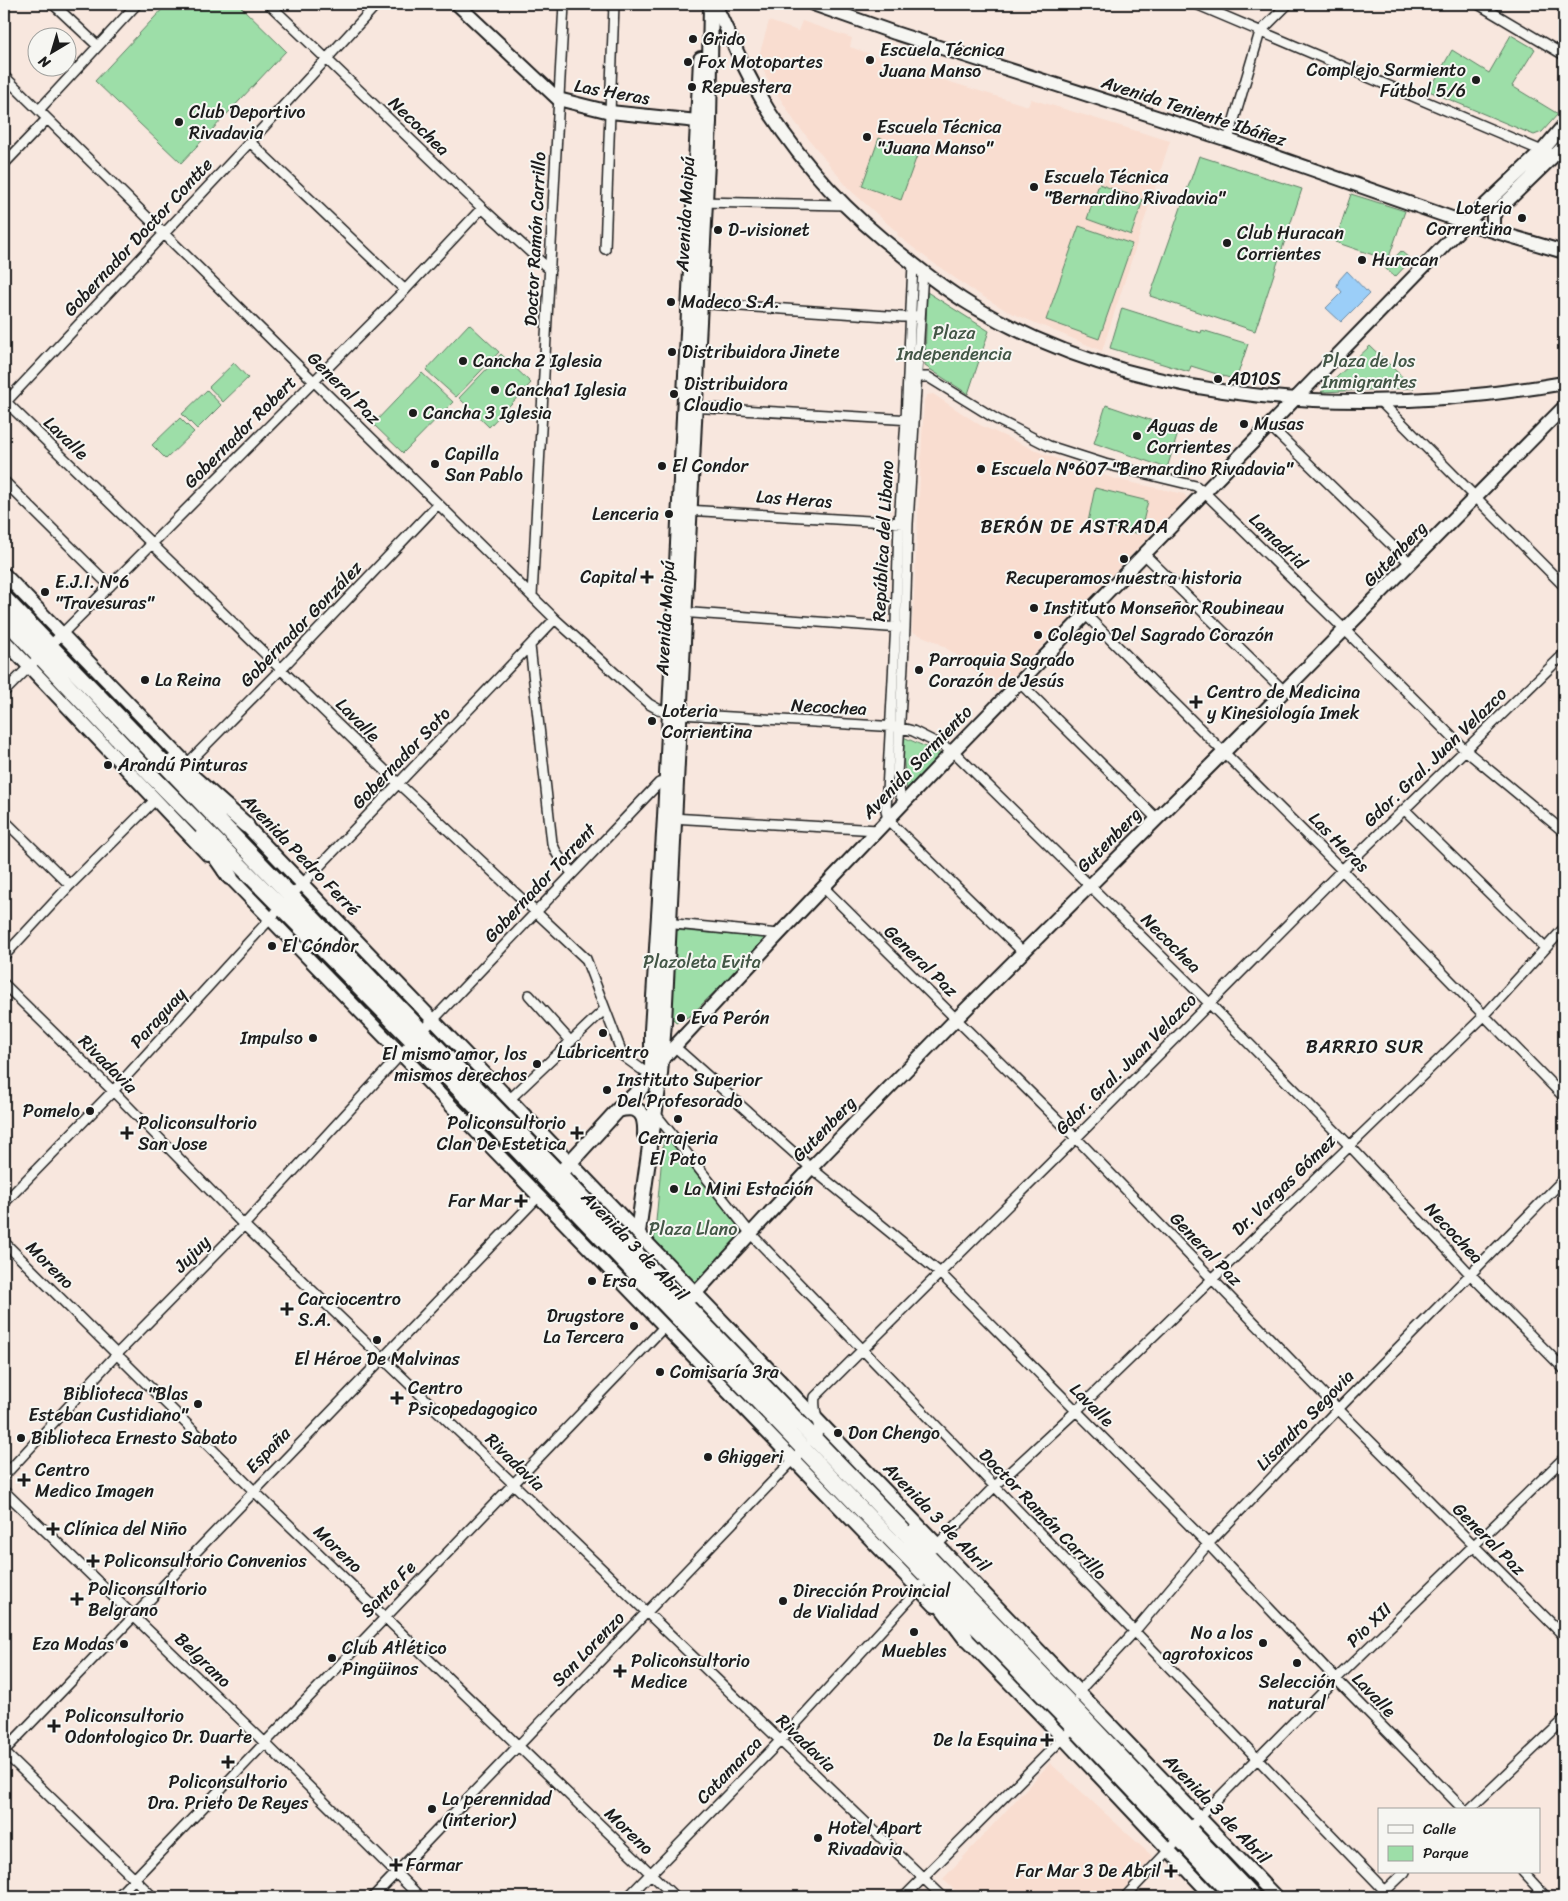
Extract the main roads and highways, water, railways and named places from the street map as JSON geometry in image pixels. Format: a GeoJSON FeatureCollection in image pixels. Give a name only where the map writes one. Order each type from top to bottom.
{"type":"FeatureCollection","features":[{"type":"Feature","properties":{"kind":"highway","name":"Avenida Pedro Ferré"},"geometry":{"type":"LineString","coordinates":[[4,598],[40,656],[111,708],[286,902],[554,1180]]}},
{"type":"Feature","properties":{"kind":"highway","name":"Avenida Pedro Ferré"},"geometry":{"type":"LineString","coordinates":[[4,618],[154,778],[286,902]]}},
{"type":"Feature","properties":{"kind":"highway"},"geometry":{"type":"LineString","coordinates":[[111,708],[246,825]]}},
{"type":"Feature","properties":{"kind":"highway"},"geometry":{"type":"LineString","coordinates":[[154,778],[213,852],[230,877]]}},
{"type":"Feature","properties":{"kind":"highway","name":"Avenida 3 de Abril"},"geometry":{"type":"LineString","coordinates":[[554,1180],[680,1310],[804,1448],[1234,1897]]}},
{"type":"Feature","properties":{"kind":"highway","name":"Avenida 3 de Abril"},"geometry":{"type":"LineString","coordinates":[[804,1448],[858,1485],[928,1557],[1072,1726]]}},
{"type":"Feature","properties":{"kind":"highway"},"geometry":{"type":"LineString","coordinates":[[858,1485],[927,1542],[936,1544]]}},
{"type":"Feature","properties":{"kind":"highway"},"geometry":{"type":"LineString","coordinates":[[923,1572],[927,1588],[965,1637]]}},
{"type":"Feature","properties":{"kind":"highway","name":"Avenida 3 de Abril"},"geometry":{"type":"LineString","coordinates":[[1179,1840],[1253,1897]]}},
{"type":"Feature","properties":{"kind":"main road","name":"Las Heras"},"geometry":{"type":"LineString","coordinates":[[457,4],[558,100],[610,112],[703,122]]}},
{"type":"Feature","properties":{"kind":"main road","name":"Avenida Maipú"},"geometry":{"type":"LineString","coordinates":[[703,4],[703,122]]}},
{"type":"Feature","properties":{"kind":"main road","name":"Avenida Maipú"},"geometry":{"type":"LineString","coordinates":[[661,1061],[664,923],[703,122],[711,4]]}},
{"type":"Feature","properties":{"kind":"main road"},"geometry":{"type":"LineString","coordinates":[[715,4],[740,60],[771,114],[793,145],[844,205],[880,238],[918,268],[971,304],[1063,350],[1194,387],[1295,400],[1379,400],[1513,392],[1564,383]]}},
{"type":"Feature","properties":{"kind":"main road","name":"Avenida Teniente Ibáñez"},"geometry":{"type":"LineString","coordinates":[[813,4],[895,34],[1228,140],[1466,222],[1564,252]]}},
{"type":"Feature","properties":{"kind":"main road","name":"Avenida Sarmiento"},"geometry":{"type":"LineString","coordinates":[[554,1180],[618,1110],[656,1076],[661,1061],[674,1046],[953,751],[1466,222],[1542,151],[1564,125]]}},
{"type":"Feature","properties":{"kind":"main road"},"geometry":{"type":"LineString","coordinates":[[1493,230],[1493,215],[1562,152]]}},
{"type":"Feature","properties":{"kind":"main road","name":"Gutenberg"},"geometry":{"type":"LineString","coordinates":[[680,1310],[810,1168],[1564,407]]}},
{"type":"Feature","properties":{"kind":"main road","name":"Avenida Pedro Ferré"},"geometry":{"type":"LineString","coordinates":[[4,574],[570,1163]]}},
{"type":"Feature","properties":{"kind":"main road","name":"Avenida Pedro Ferré"},"geometry":{"type":"LineString","coordinates":[[4,640],[40,656],[155,800],[539,1196]]}},
{"type":"Feature","properties":{"kind":"main road","name":"Avenida Maipú"},"geometry":{"type":"LineString","coordinates":[[638,1232],[654,1112],[656,1076],[652,1030],[664,923]]}},
{"type":"Feature","properties":{"kind":"main road"},"geometry":{"type":"LineString","coordinates":[[618,1110],[633,1108],[644,1116],[646,1122],[644,1191]]}},
{"type":"Feature","properties":{"kind":"main road","name":"Avenida 3 de Abril"},"geometry":{"type":"LineString","coordinates":[[570,1163],[1276,1897]]}},
{"type":"Feature","properties":{"kind":"main road","name":"España"},"geometry":{"type":"LineString","coordinates":[[539,1196],[554,1180]]}},
{"type":"Feature","properties":{"kind":"main road","name":"Avenida 3 de Abril"},"geometry":{"type":"LineString","coordinates":[[539,1196],[665,1326],[804,1448],[919,1589],[965,1637],[1072,1726],[1179,1840],[1213,1897]]}},
{"type":"Feature","properties":{"kind":"main road","name":"Santa Fe"},"geometry":{"type":"LineString","coordinates":[[665,1326],[680,1310]]}},
{"type":"Feature","properties":{"kind":"water"},"geometry":{"type":"Polygon","coordinates":[[[1347,271],[1369,294],[1341,322],[1326,308],[1342,292],[1337,286],[1339,280],[1347,271]]]}},
{"type":"Feature","properties":{"kind":"place","name":"Grido"},"geometry":{"type":"Point","coordinates":[693,39]}},
{"type":"Feature","properties":{"kind":"place","name":"Escuela Técnica Juana Manso"},"geometry":{"type":"Point","coordinates":[870,60]}},
{"type":"Feature","properties":{"kind":"place","name":"Fox Motopartes"},"geometry":{"type":"Point","coordinates":[688,62]}},
{"type":"Feature","properties":{"kind":"place","name":"Complejo Sarmiento Fútbol 5/6"},"geometry":{"type":"Point","coordinates":[1476,80]}},
{"type":"Feature","properties":{"kind":"place","name":"Repuestera"},"geometry":{"type":"Point","coordinates":[692,87]}},
{"type":"Feature","properties":{"kind":"place","name":"Club Deportivo Rivadavia"},"geometry":{"type":"Point","coordinates":[179,122]}},
{"type":"Feature","properties":{"kind":"place","name":"Escuela Técnica \"Juana Manso\""},"geometry":{"type":"Point","coordinates":[867,137]}},
{"type":"Feature","properties":{"kind":"place","name":"Escuela Técnica \"Bernardino Rivadavia\""},"geometry":{"type":"Point","coordinates":[1034,187]}},
{"type":"Feature","properties":{"kind":"place","name":"Loteria Correntina"},"geometry":{"type":"Point","coordinates":[1522,218]}},
{"type":"Feature","properties":{"kind":"place","name":"D-visionet"},"geometry":{"type":"Point","coordinates":[718,230]}},
{"type":"Feature","properties":{"kind":"place","name":"Club Huracan Corrientes"},"geometry":{"type":"Point","coordinates":[1227,243]}},
{"type":"Feature","properties":{"kind":"place","name":"Huracan"},"geometry":{"type":"Point","coordinates":[1362,260]}},
{"type":"Feature","properties":{"kind":"place","name":"Madeco S.A."},"geometry":{"type":"Point","coordinates":[671,302]}},
{"type":"Feature","properties":{"kind":"place","name":"Distribuidora Jinete"},"geometry":{"type":"Point","coordinates":[672,352]}},
{"type":"Feature","properties":{"kind":"place","name":"Cancha 2 Iglesia"},"geometry":{"type":"Point","coordinates":[463,361]}},
{"type":"Feature","properties":{"kind":"place","name":"AD10S"},"geometry":{"type":"Point","coordinates":[1218,379]}},
{"type":"Feature","properties":{"kind":"place","name":"Cancha1 Iglesia"},"geometry":{"type":"Point","coordinates":[495,390]}},
{"type":"Feature","properties":{"kind":"place","name":"Distribuidora Claudio"},"geometry":{"type":"Point","coordinates":[674,394]}},
{"type":"Feature","properties":{"kind":"place","name":"Cancha 3 Iglesia"},"geometry":{"type":"Point","coordinates":[413,413]}},
{"type":"Feature","properties":{"kind":"place","name":"Musas"},"geometry":{"type":"Point","coordinates":[1244,424]}},
{"type":"Feature","properties":{"kind":"place","name":"Aguas de Corrientes"},"geometry":{"type":"Point","coordinates":[1137,436]}},
{"type":"Feature","properties":{"kind":"place","name":"Capilla San Pablo"},"geometry":{"type":"Point","coordinates":[435,464]}},
{"type":"Feature","properties":{"kind":"place","name":"El Condor"},"geometry":{"type":"Point","coordinates":[662,466]}},
{"type":"Feature","properties":{"kind":"place","name":"Escuela Nº607 \"Bernardino Rivadavia\""},"geometry":{"type":"Point","coordinates":[981,469]}},
{"type":"Feature","properties":{"kind":"place","name":"Lenceria"},"geometry":{"type":"Point","coordinates":[669,514]}},
{"type":"Feature","properties":{"kind":"place","name":"Recuperamos nuestra historia"},"geometry":{"type":"Point","coordinates":[1124,559]}},
{"type":"Feature","properties":{"kind":"place","name":"Capital"},"geometry":{"type":"Point","coordinates":[647,577]}},
{"type":"Feature","properties":{"kind":"place","name":"E.J.I. Nº6 \"Travesuras\""},"geometry":{"type":"Point","coordinates":[45,592]}},
{"type":"Feature","properties":{"kind":"place","name":"Instituto Monseñor Roubineau"},"geometry":{"type":"Point","coordinates":[1034,608]}},
{"type":"Feature","properties":{"kind":"place","name":"Colegio Del Sagrado Corazón"},"geometry":{"type":"Point","coordinates":[1038,635]}},
{"type":"Feature","properties":{"kind":"place","name":"Parroquia Sagrado Corazón de Jesús"},"geometry":{"type":"Point","coordinates":[919,670]}},
{"type":"Feature","properties":{"kind":"place","name":"La Reina"},"geometry":{"type":"Point","coordinates":[145,680]}},
{"type":"Feature","properties":{"kind":"place","name":"Centro de Medicina y Kinesiología Imek"},"geometry":{"type":"Point","coordinates":[1196,702]}},
{"type":"Feature","properties":{"kind":"place","name":"Loteria Corrientina"},"geometry":{"type":"Point","coordinates":[652,721]}},
{"type":"Feature","properties":{"kind":"place","name":"Arandú Pinturas"},"geometry":{"type":"Point","coordinates":[108,765]}},
{"type":"Feature","properties":{"kind":"place","name":"El Cóndor"},"geometry":{"type":"Point","coordinates":[272,946]}},
{"type":"Feature","properties":{"kind":"place","name":"Eva Perón"},"geometry":{"type":"Point","coordinates":[681,1018]}},
{"type":"Feature","properties":{"kind":"place","name":"Lubricentro"},"geometry":{"type":"Point","coordinates":[603,1033]}},
{"type":"Feature","properties":{"kind":"place","name":"Impulso"},"geometry":{"type":"Point","coordinates":[313,1038]}},
{"type":"Feature","properties":{"kind":"place","name":"El mismo amor, los mismos derechos"},"geometry":{"type":"Point","coordinates":[537,1064]}},
{"type":"Feature","properties":{"kind":"place","name":"Instituto Superior Del Profesorado"},"geometry":{"type":"Point","coordinates":[607,1090]}},
{"type":"Feature","properties":{"kind":"place","name":"Pomelo"},"geometry":{"type":"Point","coordinates":[90,1111]}},
{"type":"Feature","properties":{"kind":"place","name":"Cerrajeria El Pato"},"geometry":{"type":"Point","coordinates":[678,1119]}},
{"type":"Feature","properties":{"kind":"place","name":"Policonsultorio San Jose"},"geometry":{"type":"Point","coordinates":[127,1133]}},
{"type":"Feature","properties":{"kind":"place","name":"Policonsultorio Clan De Estetica"},"geometry":{"type":"Point","coordinates":[577,1133]}},
{"type":"Feature","properties":{"kind":"place","name":"La Mini Estación"},"geometry":{"type":"Point","coordinates":[674,1189]}},
{"type":"Feature","properties":{"kind":"place","name":"Far Mar"},"geometry":{"type":"Point","coordinates":[521,1201]}},
{"type":"Feature","properties":{"kind":"place","name":"Ersa"},"geometry":{"type":"Point","coordinates":[592,1281]}},
{"type":"Feature","properties":{"kind":"place","name":"Carciocentro S.A."},"geometry":{"type":"Point","coordinates":[287,1309]}},
{"type":"Feature","properties":{"kind":"place","name":"Drugstore La Tercera"},"geometry":{"type":"Point","coordinates":[634,1326]}},
{"type":"Feature","properties":{"kind":"place","name":"El Héroe De Malvinas"},"geometry":{"type":"Point","coordinates":[377,1340]}},
{"type":"Feature","properties":{"kind":"place","name":"Comisaría 3ra"},"geometry":{"type":"Point","coordinates":[660,1372]}},
{"type":"Feature","properties":{"kind":"place","name":"Centro Psicopedagogico"},"geometry":{"type":"Point","coordinates":[397,1398]}},
{"type":"Feature","properties":{"kind":"place","name":"Biblioteca \"Blas Esteban Custidiano\""},"geometry":{"type":"Point","coordinates":[198,1404]}},
{"type":"Feature","properties":{"kind":"place","name":"Don Chengo"},"geometry":{"type":"Point","coordinates":[838,1433]}},
{"type":"Feature","properties":{"kind":"place","name":"Biblioteca Ernesto Sabato"},"geometry":{"type":"Point","coordinates":[21,1438]}},
{"type":"Feature","properties":{"kind":"place","name":"Ghiggeri"},"geometry":{"type":"Point","coordinates":[708,1457]}},
{"type":"Feature","properties":{"kind":"place","name":"Centro Medico Imagen"},"geometry":{"type":"Point","coordinates":[24,1480]}},
{"type":"Feature","properties":{"kind":"place","name":"Clínica del Niño"},"geometry":{"type":"Point","coordinates":[53,1529]}},
{"type":"Feature","properties":{"kind":"place","name":"Policonsultorio Convenios"},"geometry":{"type":"Point","coordinates":[93,1561]}},
{"type":"Feature","properties":{"kind":"place","name":"Policonsultorio Belgrano"},"geometry":{"type":"Point","coordinates":[77,1599]}},
{"type":"Feature","properties":{"kind":"place","name":"Dirección Provincial de Vialidad"},"geometry":{"type":"Point","coordinates":[783,1601]}},
{"type":"Feature","properties":{"kind":"place","name":"Muebles"},"geometry":{"type":"Point","coordinates":[914,1632]}},
{"type":"Feature","properties":{"kind":"place","name":"No a los agrotoxicos"},"geometry":{"type":"Point","coordinates":[1263,1643]}},
{"type":"Feature","properties":{"kind":"place","name":"Eza Modas"},"geometry":{"type":"Point","coordinates":[124,1644]}},
{"type":"Feature","properties":{"kind":"place","name":"Club Atlético Pingüinos"},"geometry":{"type":"Point","coordinates":[332,1658]}},
{"type":"Feature","properties":{"kind":"place","name":"Selección natural"},"geometry":{"type":"Point","coordinates":[1297,1663]}},
{"type":"Feature","properties":{"kind":"place","name":"Policonsultorio Medice"},"geometry":{"type":"Point","coordinates":[620,1671]}},
{"type":"Feature","properties":{"kind":"place","name":"Policonsultorio Odontologico Dr. Duarte"},"geometry":{"type":"Point","coordinates":[54,1726]}},
{"type":"Feature","properties":{"kind":"place","name":"De la Esquina"},"geometry":{"type":"Point","coordinates":[1047,1740]}},
{"type":"Feature","properties":{"kind":"place","name":"Policonsultorio Dra. Prieto De Reyes"},"geometry":{"type":"Point","coordinates":[228,1762]}},
{"type":"Feature","properties":{"kind":"place","name":"La perennidad (interior)"},"geometry":{"type":"Point","coordinates":[432,1809]}},
{"type":"Feature","properties":{"kind":"place","name":"Hotel Apart Rivadavia"},"geometry":{"type":"Point","coordinates":[818,1838]}},
{"type":"Feature","properties":{"kind":"place","name":"Farmar"},"geometry":{"type":"Point","coordinates":[396,1865]}},
{"type":"Feature","properties":{"kind":"place","name":"Far Mar 3 De Abril"},"geometry":{"type":"Point","coordinates":[1171,1871]}},
{"type":"Feature","properties":{"kind":"district","name":"BERÓN DE ASTRADA"},"geometry":{"type":"Point","coordinates":[1075,526]}},
{"type":"Feature","properties":{"kind":"district","name":"BARRIO SUR"},"geometry":{"type":"Point","coordinates":[1365,1046]}},
{"type":"Feature","properties":{"kind":"park label","name":"Plaza Independencia"},"geometry":{"type":"Point","coordinates":[954,343]}},
{"type":"Feature","properties":{"kind":"park label","name":"Plaza de los Inmigrantes"},"geometry":{"type":"Point","coordinates":[1369,371]}},
{"type":"Feature","properties":{"kind":"park label","name":"Plazoleta Evita"},"geometry":{"type":"Point","coordinates":[702,962]}},
{"type":"Feature","properties":{"kind":"park label","name":"Plaza Llano"},"geometry":{"type":"Point","coordinates":[693,1229]}}]}
